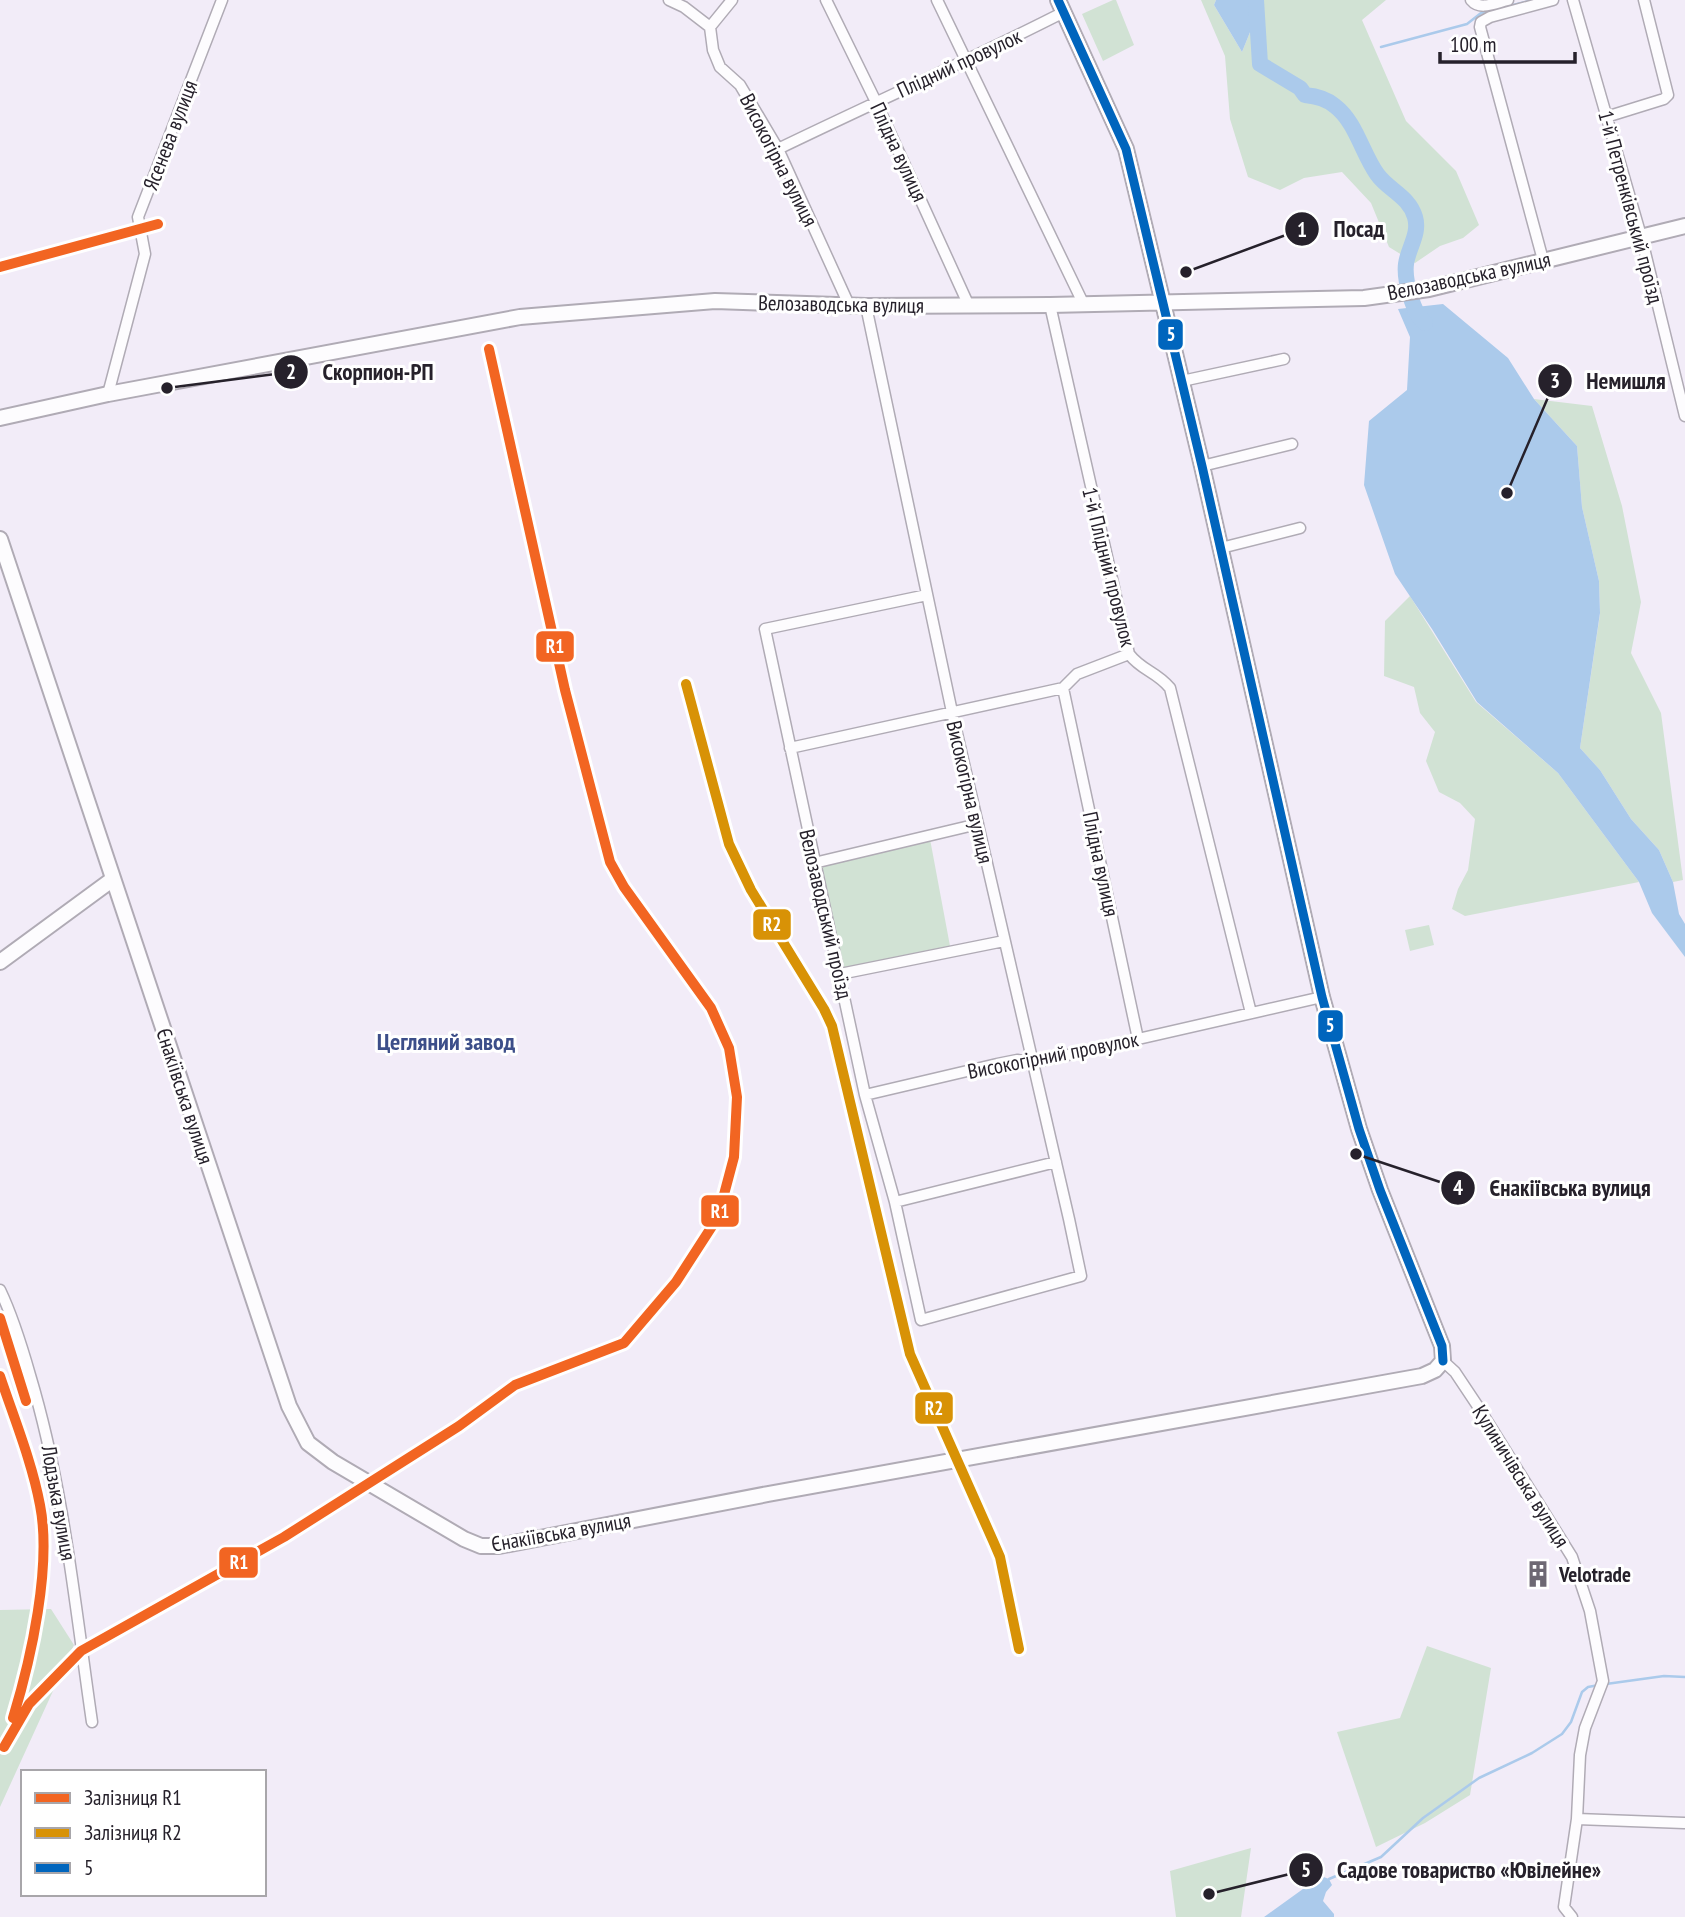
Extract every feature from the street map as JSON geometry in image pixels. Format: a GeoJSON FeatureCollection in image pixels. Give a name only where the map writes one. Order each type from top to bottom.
{"type":"FeatureCollection","features":[{"type":"Feature","properties":{"kind":"street","name":"Ясенева вулиця"},"geometry":{"type":"LineString","coordinates":[[108,394],[145,254],[138,217],[222,0]]}},
{"type":"Feature","properties":{"kind":"street"},"geometry":{"type":"LineString","coordinates":[[669,0],[684,7],[710,27],[732,0]]}},
{"type":"Feature","properties":{"kind":"street","name":"Плідна вулиця"},"geometry":{"type":"LineString","coordinates":[[826,0],[876,102],[969,306]]}},
{"type":"Feature","properties":{"kind":"street"},"geometry":{"type":"LineString","coordinates":[[937,0],[1084,305]]}},
{"type":"Feature","properties":{"kind":"street"},"geometry":{"type":"LineString","coordinates":[[1478,11],[1508,0]]}},
{"type":"Feature","properties":{"kind":"street"},"geometry":{"type":"LineString","coordinates":[[1478,11],[1553,0]]}},
{"type":"Feature","properties":{"kind":"street","name":"1-й Петренківський проїзд"},"geometry":{"type":"LineString","coordinates":[[1573,0],[1641,236],[1685,416]]}},
{"type":"Feature","properties":{"kind":"street"},"geometry":{"type":"LineString","coordinates":[[1606,117],[1664,99],[1668,95],[1644,0]]}},
{"type":"Feature","properties":{"kind":"street"},"geometry":{"type":"LineString","coordinates":[[1061,6],[1126,149],[1221,548],[1322,997],[1359,1129],[1442,1346],[1443,1361]]}},
{"type":"Feature","properties":{"kind":"street","name":"Плідний провулок"},"geometry":{"type":"LineString","coordinates":[[778,149],[967,61],[1061,6]]}},
{"type":"Feature","properties":{"kind":"street"},"geometry":{"type":"LineString","coordinates":[[1478,11],[1480,33],[1543,260]]}},
{"type":"Feature","properties":{"kind":"street","name":"Високогірна вулиця"},"geometry":{"type":"LineString","coordinates":[[710,27],[713,50],[720,67],[740,85],[778,149],[849,305]]}},
{"type":"Feature","properties":{"kind":"street","name":"Велозаводська вулиця"},"geometry":{"type":"LineString","coordinates":[[0,418],[108,394],[520,317],[626,306],[715,301],[866,306],[1084,305],[1385,295],[1429,289],[1685,226]]}},
{"type":"Feature","properties":{"kind":"street","name":"1-й Плідний провулок"},"geometry":{"type":"LineString","coordinates":[[1050,305],[1129,654],[1139,667],[1160,676],[1170,688],[1251,1013]]}},
{"type":"Feature","properties":{"kind":"street","name":"Високогірна вулиця"},"geometry":{"type":"LineString","coordinates":[[866,306],[952,712],[1080,1276],[921,1320]]}},
{"type":"Feature","properties":{"kind":"street"},"geometry":{"type":"LineString","coordinates":[[1182,381],[1284,359]]}},
{"type":"Feature","properties":{"kind":"street"},"geometry":{"type":"LineString","coordinates":[[1202,466],[1292,443]]}},
{"type":"Feature","properties":{"kind":"street"},"geometry":{"type":"LineString","coordinates":[[1221,548],[1300,528]]}},
{"type":"Feature","properties":{"kind":"street","name":"Єнакіївська вулиця"},"geometry":{"type":"LineString","coordinates":[[0,539],[289,1406],[309,1443],[333,1462],[464,1539],[481,1546],[499,1546],[768,1494],[1422,1376],[1435,1370],[1443,1361]]}},
{"type":"Feature","properties":{"kind":"street","name":"Велозаводський проїзд"},"geometry":{"type":"LineString","coordinates":[[921,1320],[895,1202],[865,1095],[765,629],[927,595]]}},
{"type":"Feature","properties":{"kind":"street"},"geometry":{"type":"LineString","coordinates":[[790,748],[1063,688],[1077,674],[1129,654]]}},
{"type":"Feature","properties":{"kind":"street","name":"Плідна вулиця"},"geometry":{"type":"LineString","coordinates":[[1063,688],[1138,1039]]}},
{"type":"Feature","properties":{"kind":"street"},"geometry":{"type":"LineString","coordinates":[[814,863],[978,824]]}},
{"type":"Feature","properties":{"kind":"street"},"geometry":{"type":"LineString","coordinates":[[0,962],[113,879]]}},
{"type":"Feature","properties":{"kind":"street"},"geometry":{"type":"LineString","coordinates":[[839,974],[1004,940]]}},
{"type":"Feature","properties":{"kind":"street","name":"Високогірний провулок"},"geometry":{"type":"LineString","coordinates":[[865,1095],[1017,1060],[1032,1063],[1322,997]]}},
{"type":"Feature","properties":{"kind":"street"},"geometry":{"type":"LineString","coordinates":[[895,1202],[1056,1162]]}},
{"type":"Feature","properties":{"kind":"street","name":"Лодзька вулиця"},"geometry":{"type":"LineString","coordinates":[[0,1290],[25,1359],[49,1444],[66,1531],[92,1722]]}},
{"type":"Feature","properties":{"kind":"street","name":"Кулиничівська вулиця"},"geometry":{"type":"LineString","coordinates":[[1443,1361],[1455,1372],[1572,1557],[1590,1611],[1602,1686],[1585,1728],[1580,1755],[1577,1819],[1564,1907],[1572,1917]]}},
{"type":"Feature","properties":{"kind":"street"},"geometry":{"type":"LineString","coordinates":[[1577,1819],[1684,1823]]}},
{"type":"Feature","properties":{"kind":"green space"},"geometry":{"type":"Polygon","coordinates":[[[1116,0],[1134,45],[1103,61],[1082,14],[1116,0]]]}},
{"type":"Feature","properties":{"kind":"green space"},"geometry":{"type":"Polygon","coordinates":[[[1201,0],[1216,0],[1214,5],[1242,52],[1263,0],[1386,0],[1362,20],[1406,121],[1456,171],[1479,225],[1463,238],[1440,246],[1415,263],[1389,247],[1371,203],[1342,172],[1304,178],[1280,190],[1248,177],[1230,119],[1225,56],[1201,0]]]}},
{"type":"Feature","properties":{"kind":"green space"},"geometry":{"type":"Polygon","coordinates":[[[1534,399],[1592,406],[1622,506],[1641,602],[1631,653],[1661,713],[1683,880],[1673,882],[1659,850],[1631,819],[1600,770],[1580,748],[1600,614],[1599,581],[1582,507],[1577,446],[1534,399]]]}},
{"type":"Feature","properties":{"kind":"green space"},"geometry":{"type":"Polygon","coordinates":[[[1410,596],[1476,702],[1558,773],[1639,882],[1465,916],[1452,909],[1468,870],[1475,819],[1460,803],[1439,792],[1426,761],[1435,732],[1420,713],[1414,687],[1384,676],[1385,621],[1410,596]]]}},
{"type":"Feature","properties":{"kind":"green space"},"geometry":{"type":"Polygon","coordinates":[[[930,839],[950,946],[847,968],[841,966],[819,870],[822,865],[930,839]]]}},
{"type":"Feature","properties":{"kind":"green space"},"geometry":{"type":"Polygon","coordinates":[[[1429,925],[1434,945],[1410,951],[1405,930],[1429,925]]]}},
{"type":"Feature","properties":{"kind":"green space"},"geometry":{"type":"Polygon","coordinates":[[[51,1609],[74,1645],[0,1807],[0,1610],[51,1609]]]}},
{"type":"Feature","properties":{"kind":"green space"},"geometry":{"type":"Polygon","coordinates":[[[1427,1646],[1491,1668],[1470,1795],[1425,1823],[1376,1847],[1337,1732],[1400,1718],[1427,1646]]]}},
{"type":"Feature","properties":{"kind":"green space"},"geometry":{"type":"Polygon","coordinates":[[[1251,1848],[1241,1917],[1176,1917],[1170,1871],[1251,1848]]]}},
{"type":"Feature","properties":{"kind":"water"},"geometry":{"type":"Polygon","coordinates":[[[1216,0],[1263,0],[1242,52],[1214,5],[1216,0]]]}},
{"type":"Feature","properties":{"kind":"water"},"geometry":{"type":"Polygon","coordinates":[[[1443,304],[1508,358],[1534,399],[1577,446],[1582,507],[1599,581],[1600,613],[1580,748],[1600,770],[1631,819],[1659,850],[1673,882],[1679,914],[1685,924],[1685,957],[1652,913],[1639,882],[1558,773],[1477,702],[1395,574],[1364,485],[1369,421],[1407,390],[1410,337],[1398,309],[1443,304]]]}},
{"type":"Feature","properties":{"kind":"water"},"geometry":{"type":"Polygon","coordinates":[[[1321,1876],[1329,1879],[1332,1885],[1323,1901],[1334,1917],[1264,1917],[1321,1876]]]}},
{"type":"Feature","properties":{"kind":"waterway"},"geometry":{"type":"LineString","coordinates":[[1256,0],[1260,64],[1300,88],[1305,95],[1325,100],[1342,113],[1354,129],[1377,174],[1412,210],[1416,229],[1407,258],[1406,278],[1413,304],[1425,323]]}},
{"type":"Feature","properties":{"kind":"waterway"},"geometry":{"type":"LineString","coordinates":[[1381,47],[1467,24],[1481,13],[1533,0]]}},
{"type":"Feature","properties":{"kind":"waterway"},"geometry":{"type":"LineString","coordinates":[[1606,1684],[1664,1676],[1685,1677]]}},
{"type":"Feature","properties":{"kind":"waterway"},"geometry":{"type":"LineString","coordinates":[[1329,1879],[1381,1857],[1423,1818],[1479,1778],[1532,1753],[1562,1734],[1571,1722],[1582,1692],[1588,1687],[1599,1685]]}},
{"type":"Feature","properties":{"kind":"rail line","name":"R1"},"geometry":{"type":"LineString","coordinates":[[0,267],[158,224]]}},
{"type":"Feature","properties":{"kind":"rail line","name":"R1"},"geometry":{"type":"LineString","coordinates":[[4,1747],[29,1704],[81,1651],[284,1537],[459,1426],[515,1385],[624,1343],[676,1282],[718,1217],[734,1157],[737,1097],[729,1048],[711,1008],[624,887],[610,862],[565,690],[489,349]]}},
{"type":"Feature","properties":{"kind":"rail line","name":"R2"},"geometry":{"type":"LineString","coordinates":[[686,684],[729,844],[751,890],[832,1026],[910,1354],[1000,1557],[1019,1649]]}},
{"type":"Feature","properties":{"kind":"rail line","name":"R1"},"geometry":{"type":"LineString","coordinates":[[0,1318],[26,1401]]}},
{"type":"Feature","properties":{"kind":"rail line","name":"R1"},"geometry":{"type":"LineString","coordinates":[[0,1376],[32,1473],[43,1529],[38,1612],[27,1668],[13,1718]]}},
{"type":"Feature","properties":{"kind":"transit line","name":"5"},"geometry":{"type":"LineString","coordinates":[[1058,0],[1126,149],[1202,466],[1322,997],[1359,1129],[1380,1190],[1442,1346],[1443,1361]]}},
{"type":"Feature","properties":{"kind":"place","name":"Посад"},"geometry":{"type":"Point","coordinates":[1186,272]}},
{"type":"Feature","properties":{"kind":"place","name":"Скорпион-РП"},"geometry":{"type":"Point","coordinates":[167,388]}},
{"type":"Feature","properties":{"kind":"place","name":"Немишля"},"geometry":{"type":"Point","coordinates":[1507,493]}},
{"type":"Feature","properties":{"kind":"place","name":"Єнакіївська вулиця"},"geometry":{"type":"Point","coordinates":[1356,1154]}},
{"type":"Feature","properties":{"kind":"place","name":"Velotrade"},"geometry":{"type":"Point","coordinates":[1538,1574]}},
{"type":"Feature","properties":{"kind":"place","name":"Садове товариство «Ювілейне»"},"geometry":{"type":"Point","coordinates":[1209,1894]}},
{"type":"Feature","properties":{"kind":"district","name":"Цегляний завод"},"geometry":{"type":"Point","coordinates":[446,1041]}}]}
